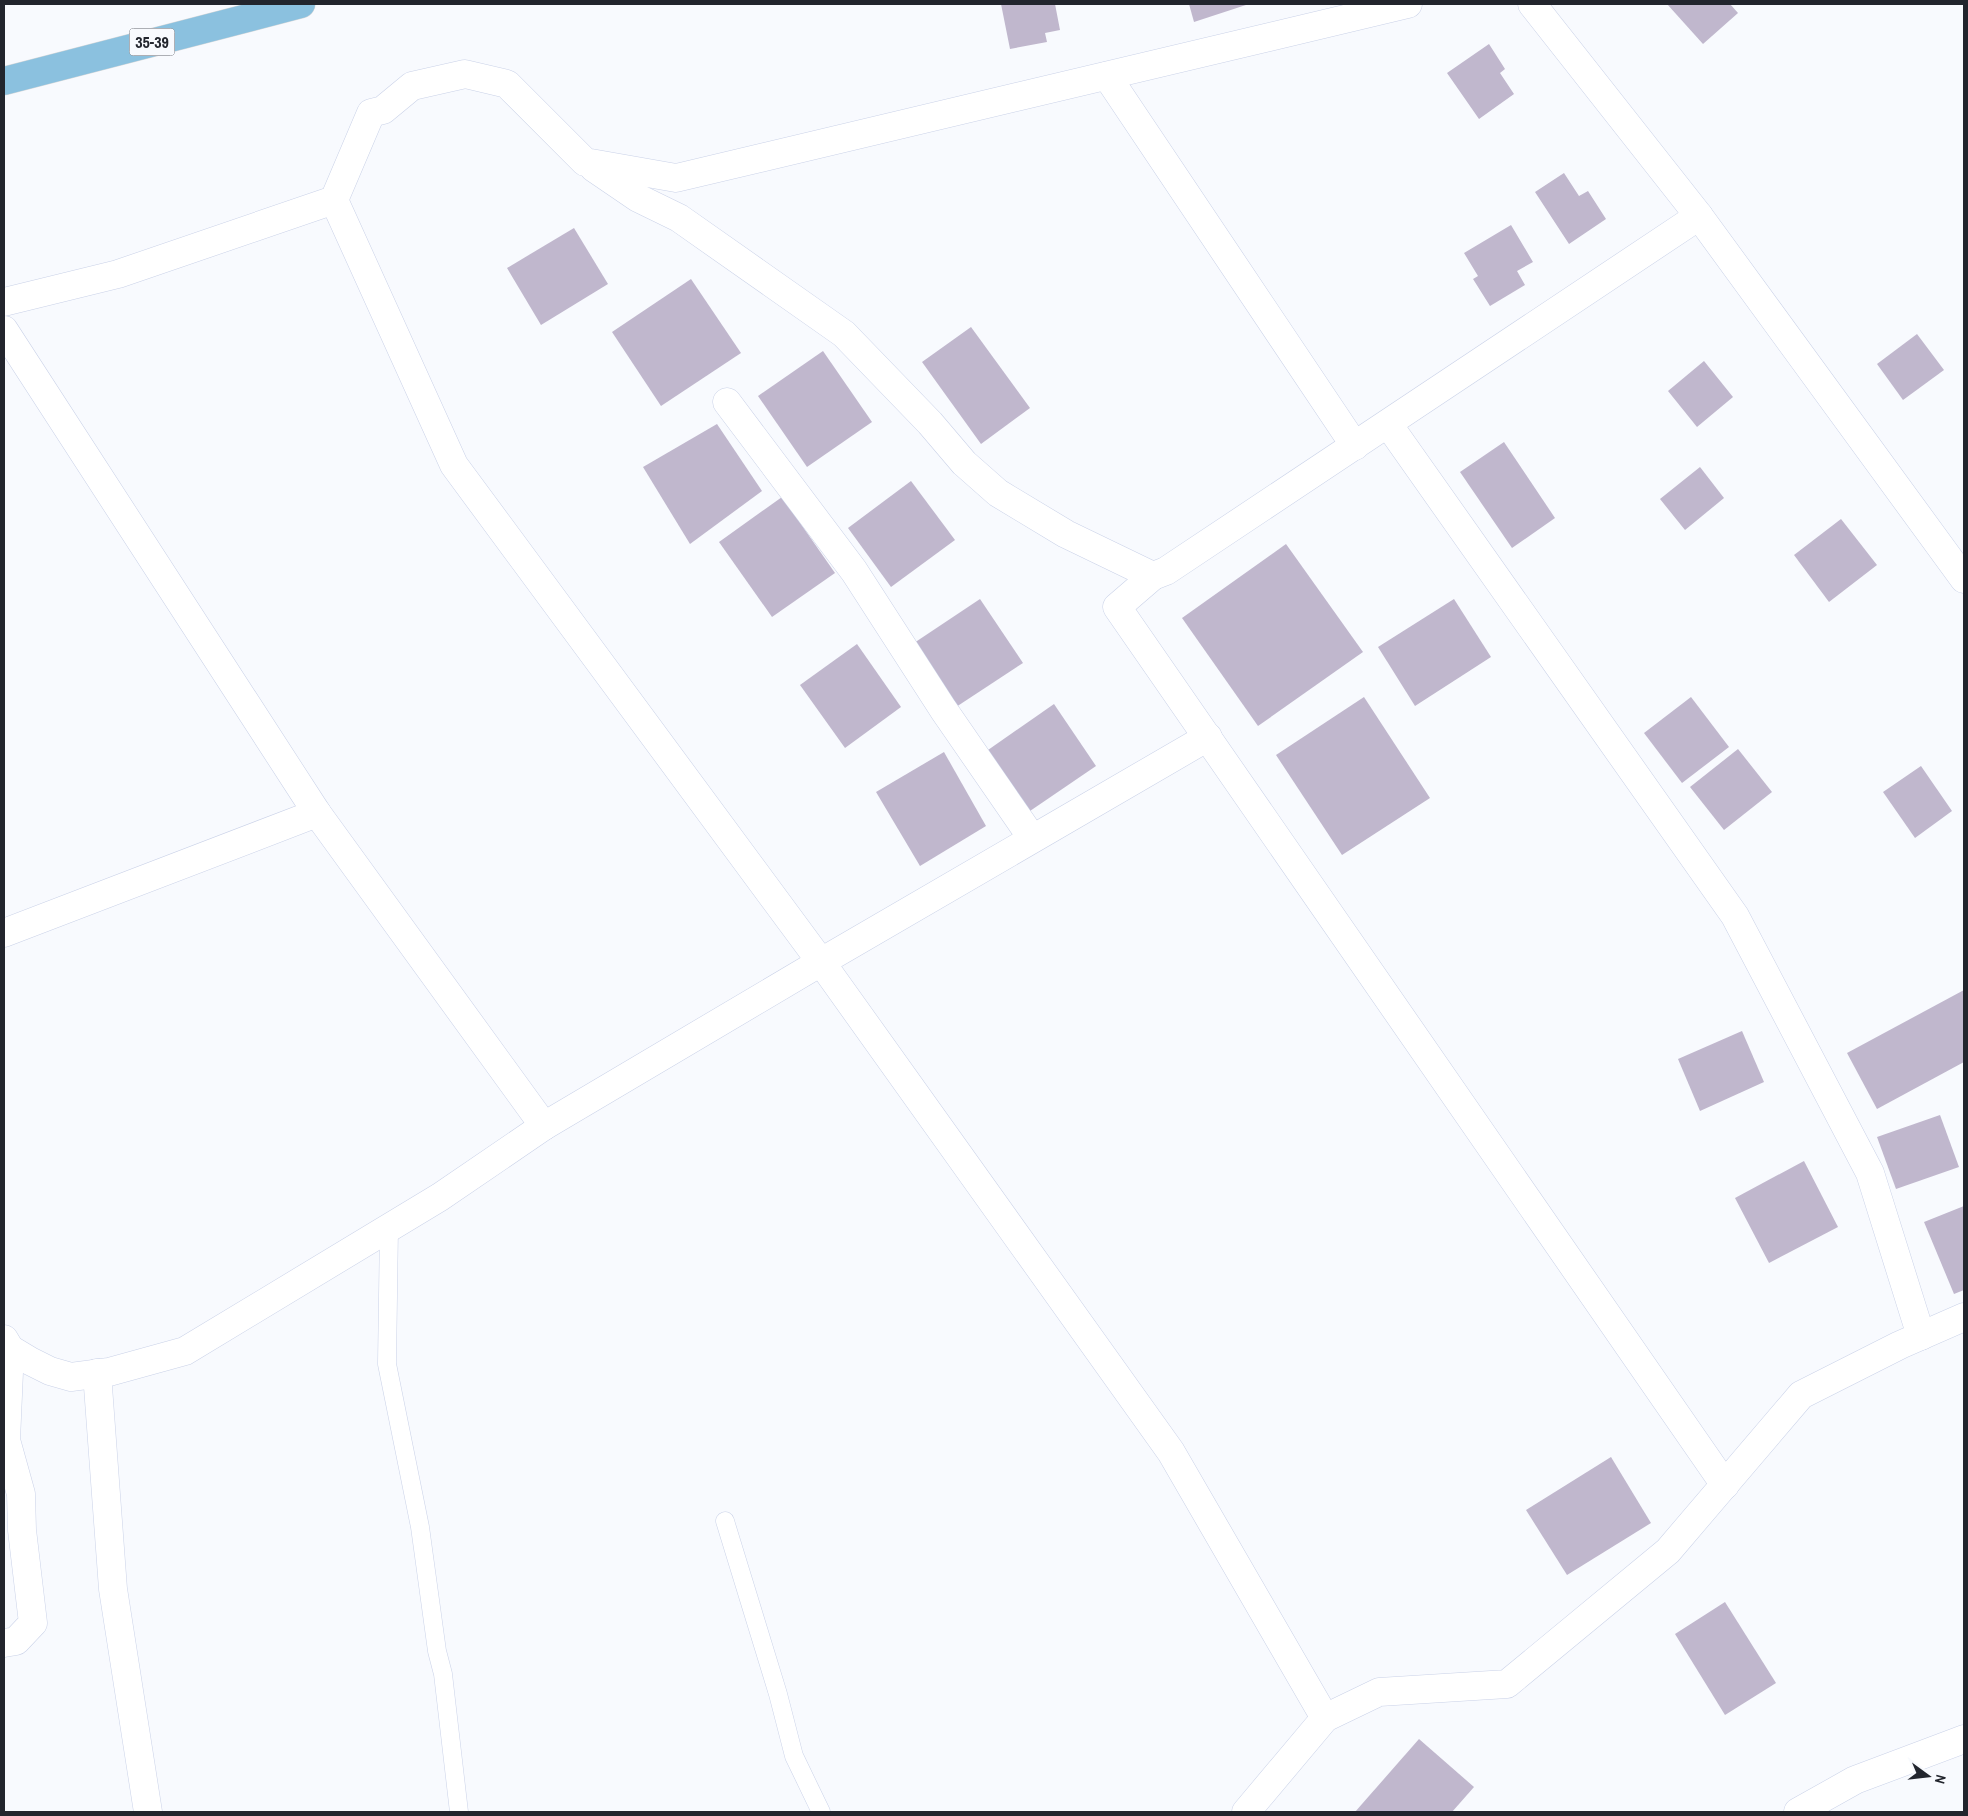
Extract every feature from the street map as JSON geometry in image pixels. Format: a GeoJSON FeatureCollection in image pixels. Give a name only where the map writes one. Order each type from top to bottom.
{"type":"FeatureCollection","features":[{"type":"Feature","properties":{"kind":"main road","name":"35-39"},"geometry":{"type":"LineString","coordinates":[[4,81],[301,4]]}},
{"type":"Feature","properties":{"kind":"street"},"geometry":{"type":"LineString","coordinates":[[585,162],[676,178],[1408,4]]}},
{"type":"Feature","properties":{"kind":"street"},"geometry":{"type":"LineString","coordinates":[[1532,4],[1699,216],[1964,579]]}},
{"type":"Feature","properties":{"kind":"street"},"geometry":{"type":"LineString","coordinates":[[1153,576],[1066,534],[998,493],[964,463],[930,423],[844,334],[679,218],[638,198],[585,162],[507,84],[465,74],[412,86],[383,110],[370,113],[334,200],[454,465],[821,962],[1171,1452],[1324,1718]]}},
{"type":"Feature","properties":{"kind":"street"},"geometry":{"type":"LineString","coordinates":[[1108,76],[1355,446]]}},
{"type":"Feature","properties":{"kind":"street"},"geometry":{"type":"LineString","coordinates":[[4,302],[118,274],[334,200]]}},
{"type":"Feature","properties":{"kind":"street"},"geometry":{"type":"LineString","coordinates":[[1699,216],[1166,571],[1153,576],[1117,607],[1725,1485]]}},
{"type":"Feature","properties":{"kind":"street"},"geometry":{"type":"LineString","coordinates":[[4,330],[317,813],[544,1126]]}},
{"type":"Feature","properties":{"kind":"street"},"geometry":{"type":"LineString","coordinates":[[727,402],[854,572],[943,709],[1032,838]]}},
{"type":"Feature","properties":{"kind":"street"},"geometry":{"type":"LineString","coordinates":[[1388,424],[1736,916],[1870,1173],[1921,1336]]}},
{"type":"Feature","properties":{"kind":"street"},"geometry":{"type":"LineString","coordinates":[[7,1344],[50,1371],[70,1377],[110,1372],[185,1351],[440,1197],[544,1126],[1032,838],[1208,737]]}},
{"type":"Feature","properties":{"kind":"street"},"geometry":{"type":"LineString","coordinates":[[4,932],[317,813]]}},
{"type":"Feature","properties":{"kind":"street"},"geometry":{"type":"LineString","coordinates":[[1246,1812],[1324,1718],[1380,1692],[1507,1684],[1668,1552],[1801,1395],[1964,1317]]}},
{"type":"Feature","properties":{"kind":"street"},"geometry":{"type":"LineString","coordinates":[[4,1643],[16,1641],[33,1623],[22,1530],[21,1494],[6,1440],[7,1344]]}},
{"type":"Feature","properties":{"kind":"street"},"geometry":{"type":"LineString","coordinates":[[97,1374],[113,1589],[148,1812]]}},
{"type":"Feature","properties":{"kind":"street"},"geometry":{"type":"LineString","coordinates":[[1798,1812],[1855,1780],[1964,1739]]}},
{"type":"Feature","properties":{"kind":"lane"},"geometry":{"type":"LineString","coordinates":[[389,1228],[387,1364],[420,1527],[437,1651],[443,1674],[460,1812]]}},
{"type":"Feature","properties":{"kind":"lane"},"geometry":{"type":"LineString","coordinates":[[725,1520],[778,1694],[794,1756],[820,1812]]}},
{"type":"Feature","properties":{"kind":"building"},"geometry":{"type":"Polygon","coordinates":[[[1001,4],[1055,4],[1060,30],[1045,33],[1047,42],[1010,49],[1001,4]]]}},
{"type":"Feature","properties":{"kind":"building"},"geometry":{"type":"Polygon","coordinates":[[[1189,4],[1249,4],[1194,22],[1189,4]]]}},
{"type":"Feature","properties":{"kind":"building"},"geometry":{"type":"Polygon","coordinates":[[[1667,4],[1730,4],[1738,13],[1703,44],[1667,4]]]}},
{"type":"Feature","properties":{"kind":"building"},"geometry":{"type":"Polygon","coordinates":[[[1489,44],[1505,69],[1500,73],[1514,94],[1479,119],[1447,73],[1489,44]]]}},
{"type":"Feature","properties":{"kind":"building"},"geometry":{"type":"Polygon","coordinates":[[[1564,173],[1579,196],[1588,191],[1606,219],[1569,244],[1535,192],[1564,173]]]}},
{"type":"Feature","properties":{"kind":"building"},"geometry":{"type":"Polygon","coordinates":[[[1511,225],[1533,262],[1517,271],[1525,285],[1490,306],[1473,279],[1478,276],[1464,253],[1511,225]]]}},
{"type":"Feature","properties":{"kind":"building"},"geometry":{"type":"Polygon","coordinates":[[[574,228],[608,284],[541,325],[507,268],[574,228]]]}},
{"type":"Feature","properties":{"kind":"building"},"geometry":{"type":"Polygon","coordinates":[[[691,279],[741,353],[661,406],[612,332],[691,279]]]}},
{"type":"Feature","properties":{"kind":"building"},"geometry":{"type":"Polygon","coordinates":[[[971,327],[1030,408],[981,444],[922,362],[971,327]]]}},
{"type":"Feature","properties":{"kind":"building"},"geometry":{"type":"Polygon","coordinates":[[[1917,334],[1944,370],[1903,400],[1877,364],[1917,334]]]}},
{"type":"Feature","properties":{"kind":"building"},"geometry":{"type":"Polygon","coordinates":[[[823,351],[872,422],[807,467],[758,396],[823,351]]]}},
{"type":"Feature","properties":{"kind":"building"},"geometry":{"type":"Polygon","coordinates":[[[1704,361],[1733,397],[1697,427],[1668,391],[1704,361]]]}},
{"type":"Feature","properties":{"kind":"building"},"geometry":{"type":"Polygon","coordinates":[[[717,424],[762,491],[690,544],[643,467],[717,424]]]}},
{"type":"Feature","properties":{"kind":"building"},"geometry":{"type":"Polygon","coordinates":[[[1504,442],[1555,518],[1512,548],[1460,472],[1504,442]]]}},
{"type":"Feature","properties":{"kind":"building"},"geometry":{"type":"Polygon","coordinates":[[[1700,467],[1724,498],[1685,530],[1660,499],[1700,467]]]}},
{"type":"Feature","properties":{"kind":"building"},"geometry":{"type":"Polygon","coordinates":[[[911,481],[955,540],[891,587],[848,528],[911,481]]]}},
{"type":"Feature","properties":{"kind":"building"},"geometry":{"type":"Polygon","coordinates":[[[782,497],[835,573],[772,617],[719,542],[782,497]]]}},
{"type":"Feature","properties":{"kind":"building"},"geometry":{"type":"Polygon","coordinates":[[[1841,519],[1877,565],[1829,602],[1794,555],[1841,519]]]}},
{"type":"Feature","properties":{"kind":"building"},"geometry":{"type":"Polygon","coordinates":[[[1286,544],[1363,652],[1258,726],[1182,618],[1286,544]]]}},
{"type":"Feature","properties":{"kind":"building"},"geometry":{"type":"Polygon","coordinates":[[[980,599],[1023,663],[953,709],[911,645],[980,599]]]}},
{"type":"Feature","properties":{"kind":"building"},"geometry":{"type":"Polygon","coordinates":[[[1454,599],[1491,657],[1415,706],[1378,647],[1454,599]]]}},
{"type":"Feature","properties":{"kind":"building"},"geometry":{"type":"Polygon","coordinates":[[[857,644],[901,707],[845,748],[800,685],[857,644]]]}},
{"type":"Feature","properties":{"kind":"building"},"geometry":{"type":"Polygon","coordinates":[[[1364,697],[1430,798],[1342,855],[1276,755],[1364,697]]]}},
{"type":"Feature","properties":{"kind":"building"},"geometry":{"type":"Polygon","coordinates":[[[1691,697],[1729,747],[1682,783],[1644,733],[1691,697]]]}},
{"type":"Feature","properties":{"kind":"building"},"geometry":{"type":"Polygon","coordinates":[[[1054,704],[1096,766],[1030,811],[988,750],[1054,704]]]}},
{"type":"Feature","properties":{"kind":"building"},"geometry":{"type":"Polygon","coordinates":[[[1738,749],[1772,792],[1724,830],[1690,787],[1738,749]]]}},
{"type":"Feature","properties":{"kind":"building"},"geometry":{"type":"Polygon","coordinates":[[[944,752],[986,826],[920,866],[876,792],[944,752]]]}},
{"type":"Feature","properties":{"kind":"building"},"geometry":{"type":"Polygon","coordinates":[[[1921,766],[1952,811],[1915,838],[1883,792],[1921,766]]]}},
{"type":"Feature","properties":{"kind":"building"},"geometry":{"type":"Polygon","coordinates":[[[1964,990],[1964,1062],[1877,1109],[1847,1053],[1964,990]]]}},
{"type":"Feature","properties":{"kind":"building"},"geometry":{"type":"Polygon","coordinates":[[[1742,1031],[1764,1082],[1700,1111],[1678,1059],[1742,1031]]]}},
{"type":"Feature","properties":{"kind":"building"},"geometry":{"type":"Polygon","coordinates":[[[1940,1115],[1959,1167],[1896,1189],[1877,1137],[1940,1115]]]}},
{"type":"Feature","properties":{"kind":"building"},"geometry":{"type":"Polygon","coordinates":[[[1804,1161],[1838,1227],[1769,1263],[1735,1198],[1804,1161]]]}},
{"type":"Feature","properties":{"kind":"building"},"geometry":{"type":"Polygon","coordinates":[[[1964,1206],[1964,1290],[1954,1294],[1924,1222],[1964,1206]]]}},
{"type":"Feature","properties":{"kind":"building"},"geometry":{"type":"Polygon","coordinates":[[[1611,1457],[1651,1523],[1567,1575],[1526,1510],[1611,1457]]]}},
{"type":"Feature","properties":{"kind":"building"},"geometry":{"type":"Polygon","coordinates":[[[1725,1602],[1776,1683],[1725,1715],[1675,1634],[1725,1602]]]}},
{"type":"Feature","properties":{"kind":"building"},"geometry":{"type":"Polygon","coordinates":[[[1419,1739],[1474,1787],[1452,1812],[1355,1812],[1419,1739]]]}}]}
